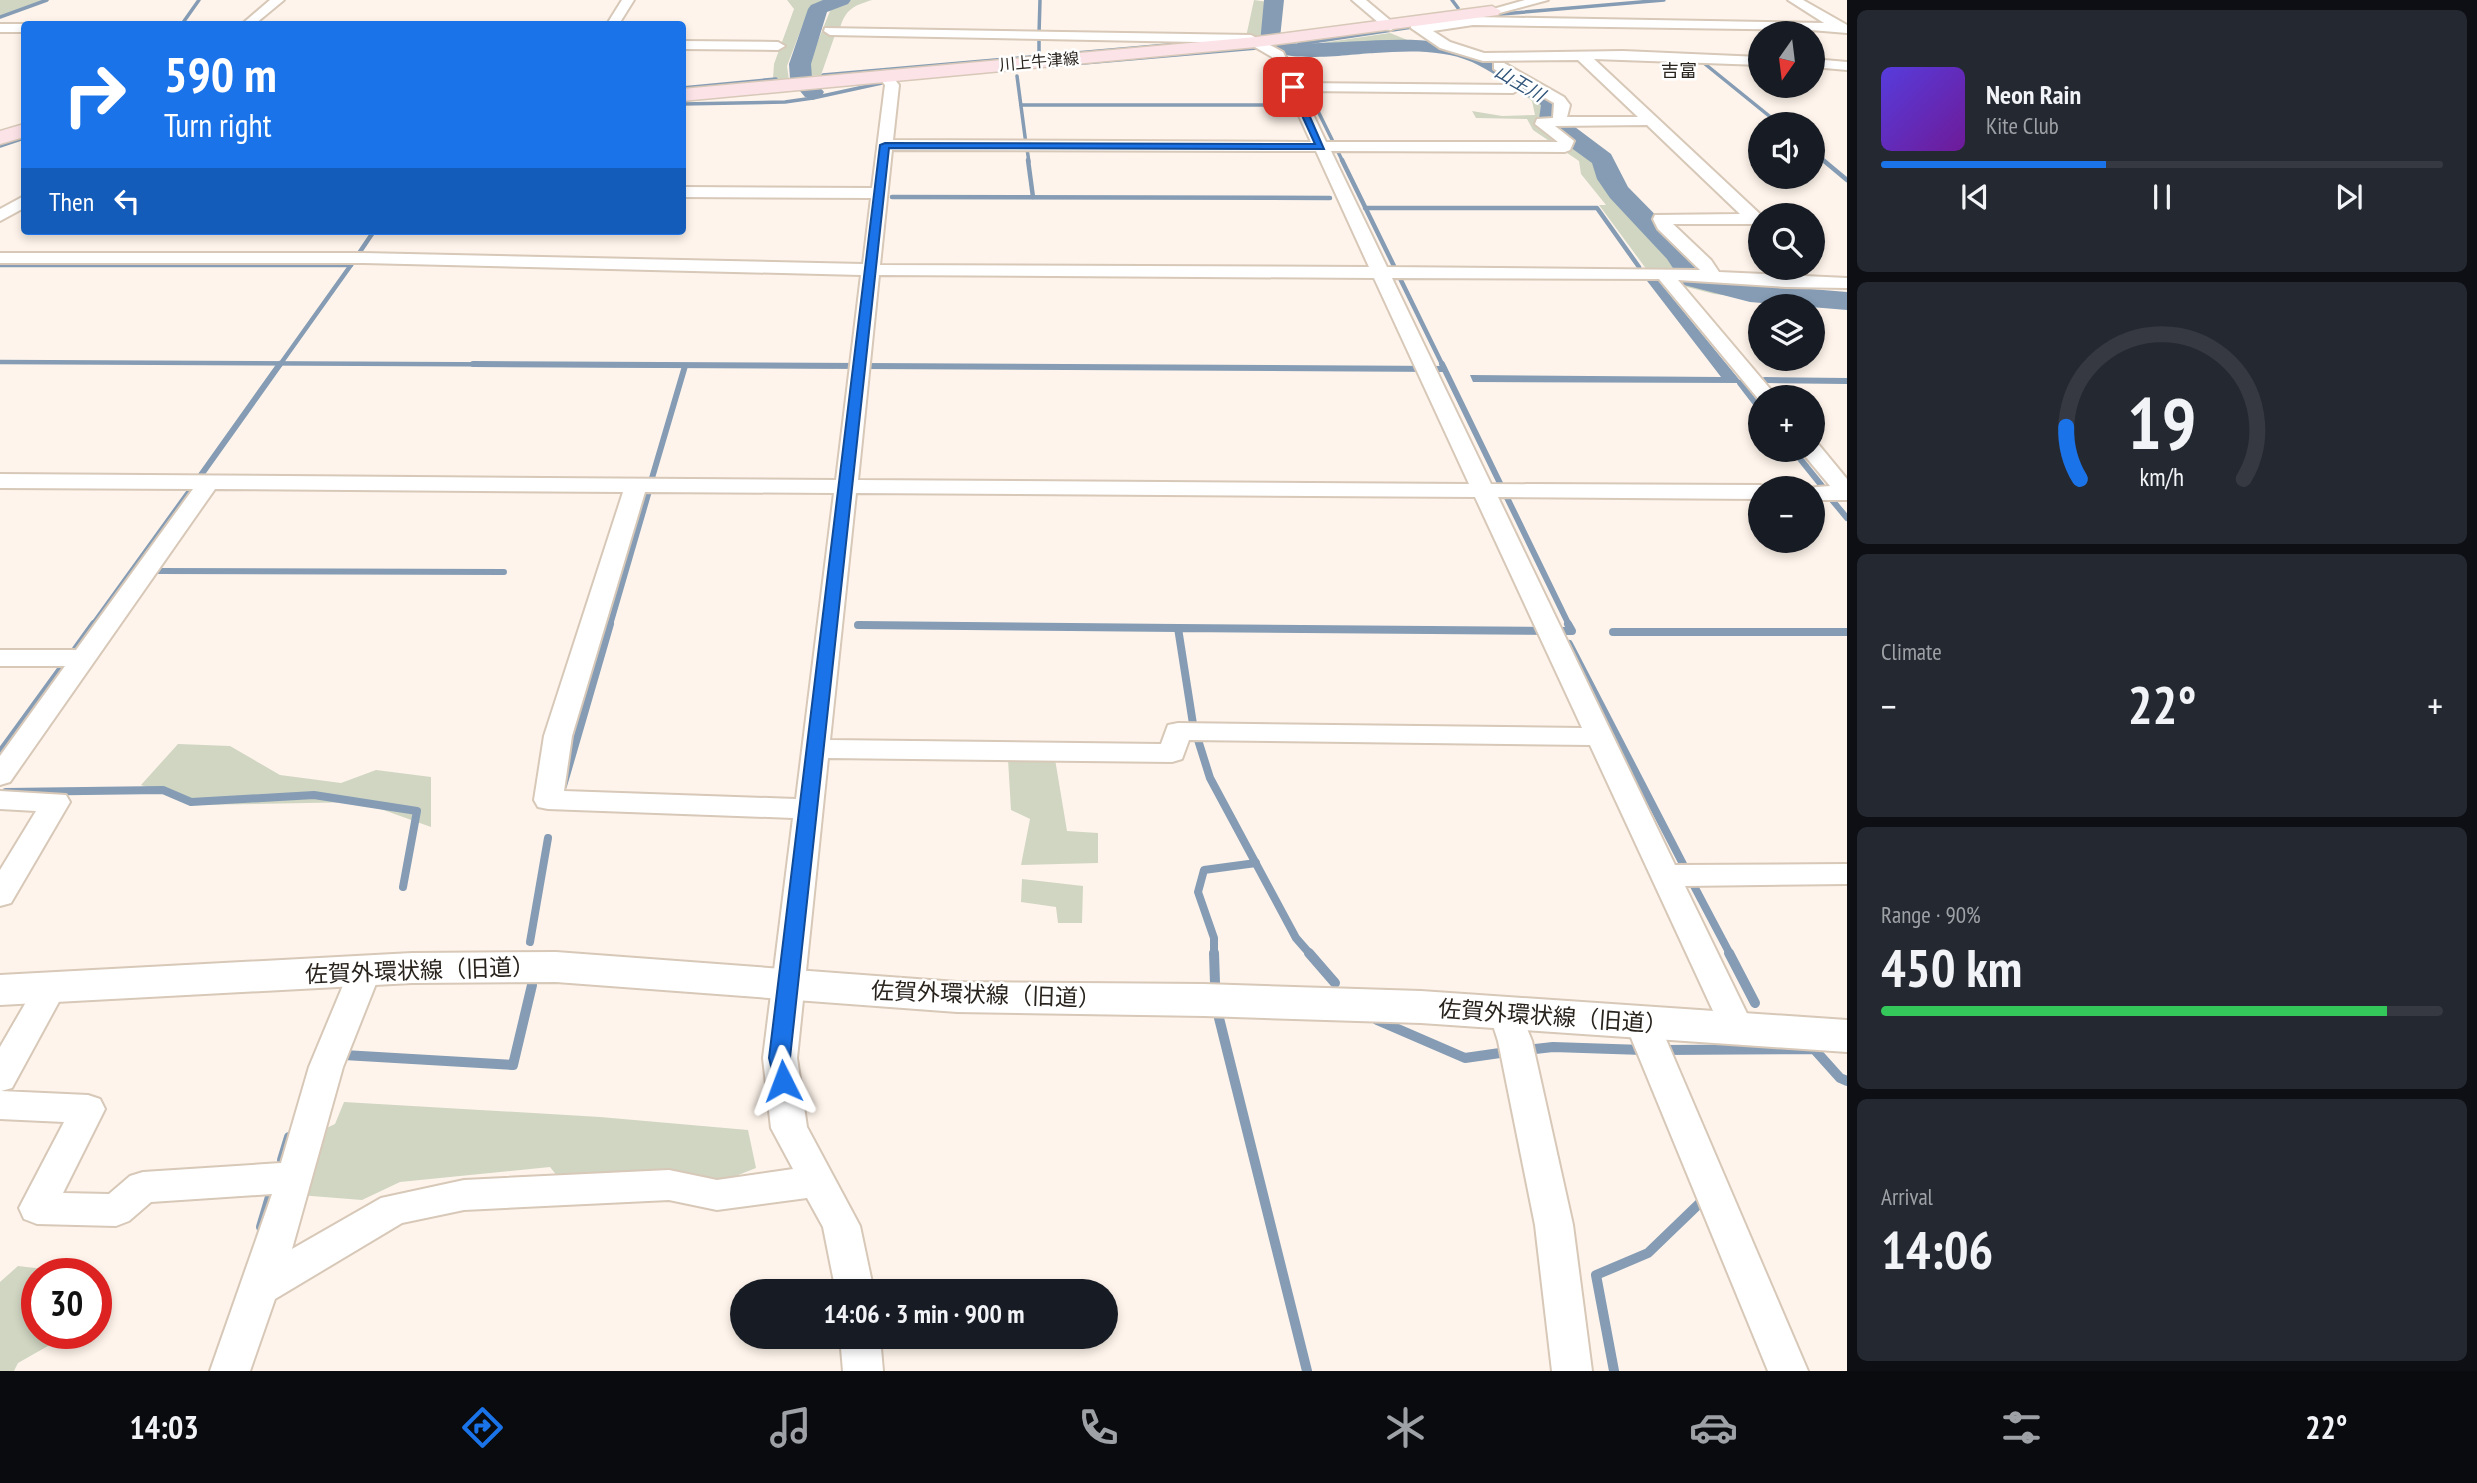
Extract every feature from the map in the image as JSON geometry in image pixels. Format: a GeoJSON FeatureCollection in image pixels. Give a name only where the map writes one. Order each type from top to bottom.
{"type":"FeatureCollection","features":[{"type":"Feature","properties":{"kind":"main road"},"geometry":{"type":"LineString","coordinates":[[1391,26],[1417,26],[1492,11]]}},
{"type":"Feature","properties":{"kind":"main road","name":"川上牛津線"},"geometry":{"type":"LineString","coordinates":[[686,95],[822,82],[887,80],[1391,26]]}},
{"type":"Feature","properties":{"kind":"main road"},"geometry":{"type":"LineString","coordinates":[[0,138],[21,131]]}},
{"type":"Feature","properties":{"kind":"street"},"geometry":{"type":"LineString","coordinates":[[252,21],[278,0]]}},
{"type":"Feature","properties":{"kind":"street"},"geometry":{"type":"LineString","coordinates":[[615,21],[628,0]]}},
{"type":"Feature","properties":{"kind":"street"},"geometry":{"type":"LineString","coordinates":[[1358,0],[1391,26]]}},
{"type":"Feature","properties":{"kind":"street"},"geometry":{"type":"LineString","coordinates":[[1492,11],[1542,0]]}},
{"type":"Feature","properties":{"kind":"street"},"geometry":{"type":"LineString","coordinates":[[1794,0],[1844,29]]}},
{"type":"Feature","properties":{"kind":"street"},"geometry":{"type":"LineString","coordinates":[[1417,26],[1473,21],[1844,29]]}},
{"type":"Feature","properties":{"kind":"street"},"geometry":{"type":"LineString","coordinates":[[1417,26],[1445,45],[1483,57],[1559,100],[1563,105],[1559,122]]}},
{"type":"Feature","properties":{"kind":"street"},"geometry":{"type":"LineString","coordinates":[[0,28],[21,28]]}},
{"type":"Feature","properties":{"kind":"street"},"geometry":{"type":"LineString","coordinates":[[830,31],[1256,42],[1278,55],[1597,737],[1738,1030]]}},
{"type":"Feature","properties":{"kind":"street"},"geometry":{"type":"LineString","coordinates":[[686,45],[778,46]]}},
{"type":"Feature","properties":{"kind":"street"},"geometry":{"type":"LineString","coordinates":[[1483,57],[1581,55],[1748,61]]}},
{"type":"Feature","properties":{"kind":"street"},"geometry":{"type":"LineString","coordinates":[[1581,55],[1755,219],[1661,219],[1705,264],[1712,275]]}},
{"type":"Feature","properties":{"kind":"street"},"geometry":{"type":"LineString","coordinates":[[1825,64],[1847,66]]}},
{"type":"Feature","properties":{"kind":"street"},"geometry":{"type":"LineString","coordinates":[[852,1279],[841,1226],[789,1128],[780,1058],[885,145],[887,80]]}},
{"type":"Feature","properties":{"kind":"street"},"geometry":{"type":"LineString","coordinates":[[1293,87],[1513,89]]}},
{"type":"Feature","properties":{"kind":"street"},"geometry":{"type":"LineString","coordinates":[[885,145],[1565,146],[1566,141],[1542,122],[1651,121]]}},
{"type":"Feature","properties":{"kind":"street"},"geometry":{"type":"LineString","coordinates":[[686,192],[879,193]]}},
{"type":"Feature","properties":{"kind":"street"},"geometry":{"type":"LineString","coordinates":[[0,216],[21,203]]}},
{"type":"Feature","properties":{"kind":"street"},"geometry":{"type":"LineString","coordinates":[[0,258],[356,258],[870,270],[1670,274],[1847,283]]}},
{"type":"Feature","properties":{"kind":"street"},"geometry":{"type":"LineString","coordinates":[[1670,274],[1758,385]]}},
{"type":"Feature","properties":{"kind":"street"},"geometry":{"type":"LineString","coordinates":[[1821,462],[1847,493]]}},
{"type":"Feature","properties":{"kind":"street"},"geometry":{"type":"LineString","coordinates":[[0,481],[1748,492]]}},
{"type":"Feature","properties":{"kind":"street"},"geometry":{"type":"LineString","coordinates":[[0,776],[208,482]]}},
{"type":"Feature","properties":{"kind":"street"},"geometry":{"type":"LineString","coordinates":[[636,485],[558,736],[548,800],[810,809]]}},
{"type":"Feature","properties":{"kind":"street"},"geometry":{"type":"LineString","coordinates":[[1825,493],[1847,493]]}},
{"type":"Feature","properties":{"kind":"street"},"geometry":{"type":"LineString","coordinates":[[0,658],[82,658]]}},
{"type":"Feature","properties":{"kind":"street"},"geometry":{"type":"LineString","coordinates":[[817,749],[1172,753],[1178,731],[1597,737]]}},
{"type":"Feature","properties":{"kind":"street"},"geometry":{"type":"LineString","coordinates":[[0,800],[56,802],[0,895]]}},
{"type":"Feature","properties":{"kind":"street"},"geometry":{"type":"LineString","coordinates":[[1664,876],[1847,874]]}},
{"type":"Feature","properties":{"kind":"street","name":"佐賀外環状線（旧道）"},"geometry":{"type":"LineString","coordinates":[[0,990],[365,971],[556,967],[957,998],[1204,1000],[1421,1007],[1513,1039],[1649,1041],[1738,1030],[1847,1036]]}},
{"type":"Feature","properties":{"kind":"street"},"geometry":{"type":"LineString","coordinates":[[230,1371],[295,1177],[326,1067],[365,971]]}},
{"type":"Feature","properties":{"kind":"street"},"geometry":{"type":"LineString","coordinates":[[0,1078],[51,987]]}},
{"type":"Feature","properties":{"kind":"street"},"geometry":{"type":"LineString","coordinates":[[1513,1039],[1553,1225],[1572,1371]]}},
{"type":"Feature","properties":{"kind":"street"},"geometry":{"type":"LineString","coordinates":[[1649,1041],[1788,1371]]}},
{"type":"Feature","properties":{"kind":"street"},"geometry":{"type":"LineString","coordinates":[[0,1105],[88,1109],[37,1208],[116,1210],[143,1187],[295,1177]]}},
{"type":"Feature","properties":{"kind":"street"},"geometry":{"type":"LineString","coordinates":[[259,1288],[394,1209],[453,1197],[669,1185],[717,1195],[819,1181]]}},
{"type":"Feature","properties":{"kind":"street"},"geometry":{"type":"LineString","coordinates":[[861,1349],[863,1371]]}},
{"type":"Feature","properties":{"kind":"green space"},"geometry":{"type":"Polygon","coordinates":[[[0,0],[49,0],[0,18],[0,0]]]}},
{"type":"Feature","properties":{"kind":"green space"},"geometry":{"type":"Polygon","coordinates":[[[787,0],[826,0],[808,11],[787,66],[789,80],[778,81],[773,78],[774,64],[794,9],[787,0]]]}},
{"type":"Feature","properties":{"kind":"green space"},"geometry":{"type":"Polygon","coordinates":[[[852,0],[872,0],[855,6],[848,12],[840,28],[847,30],[835,35],[821,75],[810,76],[807,68],[830,11],[837,5],[852,0]]]}},
{"type":"Feature","properties":{"kind":"green space"},"geometry":{"type":"Polygon","coordinates":[[[1254,0],[1268,2],[1261,36],[1246,37],[1254,0]]]}},
{"type":"Feature","properties":{"kind":"green space"},"geometry":{"type":"Polygon","coordinates":[[[1390,33],[1415,43],[1287,48],[1390,33]]]}},
{"type":"Feature","properties":{"kind":"green space"},"geometry":{"type":"Polygon","coordinates":[[[1398,47],[1289,54],[1288,51],[1398,47]]]}},
{"type":"Feature","properties":{"kind":"green space"},"geometry":{"type":"Polygon","coordinates":[[[1404,47],[1434,48],[1468,56],[1549,102],[1547,125],[1597,160],[1604,178],[1645,229],[1679,262],[1682,271],[1647,270],[1599,205],[1606,205],[1581,174],[1579,161],[1533,130],[1527,119],[1476,118],[1472,111],[1502,116],[1535,115],[1532,101],[1508,82],[1463,57],[1404,47]]]}},
{"type":"Feature","properties":{"kind":"green space"},"geometry":{"type":"Polygon","coordinates":[[[1702,278],[1768,288],[1847,293],[1847,298],[1825,297],[1825,294],[1755,291],[1702,278]]]}},
{"type":"Feature","properties":{"kind":"green space"},"geometry":{"type":"Polygon","coordinates":[[[1675,279],[1712,289],[1749,294],[1748,298],[1714,294],[1683,286],[1675,279]]]}},
{"type":"Feature","properties":{"kind":"green space"},"geometry":{"type":"Polygon","coordinates":[[[1825,302],[1847,304],[1847,309],[1825,307],[1825,302]]]}},
{"type":"Feature","properties":{"kind":"green space"},"geometry":{"type":"Polygon","coordinates":[[[178,744],[230,746],[280,775],[341,783],[376,770],[431,777],[431,827],[361,802],[195,805],[141,785],[178,744]]]}},
{"type":"Feature","properties":{"kind":"green space"},"geometry":{"type":"Polygon","coordinates":[[[1008,759],[1055,759],[1067,831],[1098,833],[1098,863],[1021,865],[1030,819],[1011,810],[1008,759]]]}},
{"type":"Feature","properties":{"kind":"green space"},"geometry":{"type":"Polygon","coordinates":[[[1022,879],[1083,886],[1082,923],[1058,923],[1056,907],[1021,902],[1022,879]]]}},
{"type":"Feature","properties":{"kind":"green space"},"geometry":{"type":"Polygon","coordinates":[[[344,1102],[600,1117],[748,1130],[756,1168],[723,1181],[562,1182],[550,1167],[400,1182],[362,1200],[299,1195],[316,1133],[335,1124],[344,1102]]]}},
{"type":"Feature","properties":{"kind":"green space"},"geometry":{"type":"Polygon","coordinates":[[[21,1266],[21,1349],[43,1349],[18,1363],[14,1371],[0,1371],[0,1282],[21,1266]]]}},
{"type":"Feature","properties":{"kind":"water"},"geometry":{"type":"Polygon","coordinates":[[[1644,277],[1656,278],[1742,383],[1473,382],[1470,375],[1721,377],[1644,277]]]}},
{"type":"Feature","properties":{"kind":"waterway"},"geometry":{"type":"LineString","coordinates":[[0,17],[47,0]]}},
{"type":"Feature","properties":{"kind":"waterway"},"geometry":{"type":"LineString","coordinates":[[184,21],[199,0]]}},
{"type":"Feature","properties":{"kind":"waterway"},"geometry":{"type":"LineString","coordinates":[[813,92],[801,79],[800,64],[818,9],[841,0]]}},
{"type":"Feature","properties":{"kind":"waterway"},"geometry":{"type":"LineString","coordinates":[[1039,34],[1040,0]]}},
{"type":"Feature","properties":{"kind":"waterway","name":"山王川"},"geometry":{"type":"LineString","coordinates":[[1274,0],[1270,43],[1281,49],[1328,50],[1399,46],[1446,49],[1479,58],[1553,102],[1551,119],[1602,159],[1619,192],[1677,253],[1694,279],[1750,293],[1847,301]]}},
{"type":"Feature","properties":{"kind":"waterway"},"geometry":{"type":"LineString","coordinates":[[1452,0],[1458,8]]}},
{"type":"Feature","properties":{"kind":"waterway"},"geometry":{"type":"LineString","coordinates":[[1490,15],[1664,0]]}},
{"type":"Feature","properties":{"kind":"waterway"},"geometry":{"type":"LineString","coordinates":[[1299,44],[1419,26]]}},
{"type":"Feature","properties":{"kind":"waterway"},"geometry":{"type":"LineString","coordinates":[[1039,38],[1039,55]]}},
{"type":"Feature","properties":{"kind":"waterway"},"geometry":{"type":"LineString","coordinates":[[823,75],[1202,42]]}},
{"type":"Feature","properties":{"kind":"waterway"},"geometry":{"type":"LineString","coordinates":[[1049,66],[1257,48]]}},
{"type":"Feature","properties":{"kind":"waterway"},"geometry":{"type":"LineString","coordinates":[[1281,49],[1315,105],[1343,162]]}},
{"type":"Feature","properties":{"kind":"waterway"},"geometry":{"type":"LineString","coordinates":[[1705,64],[1764,112]]}},
{"type":"Feature","properties":{"kind":"waterway"},"geometry":{"type":"LineString","coordinates":[[1017,76],[1026,144]]}},
{"type":"Feature","properties":{"kind":"waterway"},"geometry":{"type":"LineString","coordinates":[[686,88],[776,79]]}},
{"type":"Feature","properties":{"kind":"waterway"},"geometry":{"type":"LineString","coordinates":[[813,98],[891,81]]}},
{"type":"Feature","properties":{"kind":"waterway"},"geometry":{"type":"LineString","coordinates":[[813,92],[813,98]]}},
{"type":"Feature","properties":{"kind":"waterway"},"geometry":{"type":"LineString","coordinates":[[686,104],[785,102],[813,98]]}},
{"type":"Feature","properties":{"kind":"waterway"},"geometry":{"type":"LineString","coordinates":[[1021,105],[1290,105]]}},
{"type":"Feature","properties":{"kind":"waterway"},"geometry":{"type":"LineString","coordinates":[[0,146],[21,139]]}},
{"type":"Feature","properties":{"kind":"waterway"},"geometry":{"type":"LineString","coordinates":[[1027,149],[1029,162]]}},
{"type":"Feature","properties":{"kind":"waterway"},"geometry":{"type":"LineString","coordinates":[[1028,160],[1033,197]]}},
{"type":"Feature","properties":{"kind":"waterway"},"geometry":{"type":"LineString","coordinates":[[1342,160],[1366,208]]}},
{"type":"Feature","properties":{"kind":"waterway"},"geometry":{"type":"LineString","coordinates":[[1825,162],[1847,180]]}},
{"type":"Feature","properties":{"kind":"waterway"},"geometry":{"type":"LineString","coordinates":[[892,197],[1330,198]]}},
{"type":"Feature","properties":{"kind":"waterway"},"geometry":{"type":"LineString","coordinates":[[1366,208],[1597,208],[1639,267]]}},
{"type":"Feature","properties":{"kind":"waterway"},"geometry":{"type":"LineString","coordinates":[[1366,208],[1443,366]]}},
{"type":"Feature","properties":{"kind":"waterway"},"geometry":{"type":"LineString","coordinates":[[351,265],[371,235]]}},
{"type":"Feature","properties":{"kind":"waterway"},"geometry":{"type":"LineString","coordinates":[[0,265],[351,265]]}},
{"type":"Feature","properties":{"kind":"waterway"},"geometry":{"type":"LineString","coordinates":[[281,363],[351,265]]}},
{"type":"Feature","properties":{"kind":"waterway"},"geometry":{"type":"LineString","coordinates":[[0,362],[281,363]]}},
{"type":"Feature","properties":{"kind":"waterway"},"geometry":{"type":"LineString","coordinates":[[281,363],[834,366]]}},
{"type":"Feature","properties":{"kind":"waterway"},"geometry":{"type":"LineString","coordinates":[[201,475],[280,364]]}},
{"type":"Feature","properties":{"kind":"waterway"},"geometry":{"type":"LineString","coordinates":[[473,364],[1444,369]]}},
{"type":"Feature","properties":{"kind":"waterway"},"geometry":{"type":"LineString","coordinates":[[1442,364],[1569,625]]}},
{"type":"Feature","properties":{"kind":"waterway"},"geometry":{"type":"LineString","coordinates":[[652,478],[685,366]]}},
{"type":"Feature","properties":{"kind":"waterway"},"geometry":{"type":"LineString","coordinates":[[1765,380],[1847,381]]}},
{"type":"Feature","properties":{"kind":"waterway"},"geometry":{"type":"LineString","coordinates":[[1740,383],[1748,393]]}},
{"type":"Feature","properties":{"kind":"waterway"},"geometry":{"type":"LineString","coordinates":[[1803,462],[1814,476]]}},
{"type":"Feature","properties":{"kind":"waterway"},"geometry":{"type":"LineString","coordinates":[[93,625],[192,488]]}},
{"type":"Feature","properties":{"kind":"waterway"},"geometry":{"type":"LineString","coordinates":[[610,625],[649,491]]}},
{"type":"Feature","properties":{"kind":"waterway"},"geometry":{"type":"LineString","coordinates":[[1832,500],[1847,518]]}},
{"type":"Feature","properties":{"kind":"waterway"},"geometry":{"type":"LineString","coordinates":[[157,571],[504,572]]}},
{"type":"Feature","properties":{"kind":"waterway"},"geometry":{"type":"LineString","coordinates":[[76,649],[94,624]]}},
{"type":"Feature","properties":{"kind":"waterway"},"geometry":{"type":"LineString","coordinates":[[563,786],[610,624]]}},
{"type":"Feature","properties":{"kind":"waterway"},"geometry":{"type":"LineString","coordinates":[[1178,628],[1572,631],[1568,624]]}},
{"type":"Feature","properties":{"kind":"waterway"},"geometry":{"type":"LineString","coordinates":[[887,625],[858,625],[1178,628]]}},
{"type":"Feature","properties":{"kind":"waterway"},"geometry":{"type":"LineString","coordinates":[[1178,628],[1193,724],[1210,778],[1256,863]]}},
{"type":"Feature","properties":{"kind":"waterway"},"geometry":{"type":"LineString","coordinates":[[1613,632],[1847,632]]}},
{"type":"Feature","properties":{"kind":"waterway"},"geometry":{"type":"LineString","coordinates":[[1569,644],[1683,864]]}},
{"type":"Feature","properties":{"kind":"waterway"},"geometry":{"type":"LineString","coordinates":[[0,753],[64,665]]}},
{"type":"Feature","properties":{"kind":"waterway"},"geometry":{"type":"LineString","coordinates":[[6,792],[163,790],[191,802],[314,795],[417,811],[403,887]]}},
{"type":"Feature","properties":{"kind":"waterway"},"geometry":{"type":"LineString","coordinates":[[530,942],[548,838]]}},
{"type":"Feature","properties":{"kind":"waterway"},"geometry":{"type":"LineString","coordinates":[[1214,953],[1214,938],[1198,892],[1204,870],[1256,863]]}},
{"type":"Feature","properties":{"kind":"waterway"},"geometry":{"type":"LineString","coordinates":[[1256,863],[1296,938],[1310,954]]}},
{"type":"Feature","properties":{"kind":"waterway"},"geometry":{"type":"LineString","coordinates":[[1694,886],[1730,954]]}},
{"type":"Feature","properties":{"kind":"waterway"},"geometry":{"type":"LineString","coordinates":[[1214,953],[1215,983]]}},
{"type":"Feature","properties":{"kind":"waterway"},"geometry":{"type":"LineString","coordinates":[[1309,953],[1335,983]]}},
{"type":"Feature","properties":{"kind":"waterway"},"geometry":{"type":"LineString","coordinates":[[1729,953],[1755,1003]]}},
{"type":"Feature","properties":{"kind":"waterway"},"geometry":{"type":"LineString","coordinates":[[344,1055],[513,1065],[532,985]]}},
{"type":"Feature","properties":{"kind":"waterway"},"geometry":{"type":"LineString","coordinates":[[1219,1018],[1307,1371]]}},
{"type":"Feature","properties":{"kind":"waterway"},"geometry":{"type":"LineString","coordinates":[[1377,1020],[1465,1058],[1507,1052]]}},
{"type":"Feature","properties":{"kind":"waterway"},"geometry":{"type":"LineString","coordinates":[[1526,1050],[1553,1047],[1643,1050]]}},
{"type":"Feature","properties":{"kind":"waterway"},"geometry":{"type":"LineString","coordinates":[[1662,1050],[1814,1049],[1840,1078],[1847,1081]]}},
{"type":"Feature","properties":{"kind":"waterway"},"geometry":{"type":"LineString","coordinates":[[282,1160],[289,1137]]}},
{"type":"Feature","properties":{"kind":"waterway"},"geometry":{"type":"LineString","coordinates":[[261,1227],[272,1190]]}},
{"type":"Feature","properties":{"kind":"waterway"},"geometry":{"type":"LineString","coordinates":[[1614,1371],[1596,1275],[1648,1253],[1703,1200]]}},
{"type":"Feature","properties":{"kind":"district","name":"吉富"},"geometry":{"type":"Point","coordinates":[1679,70]}},
{"type":"Feature","properties":{"kind":"route"},"geometry":{"type":"LineString","coordinates":[[783,1081],[780,1058],[885,145],[1321,147],[1293,87]]}}]}
